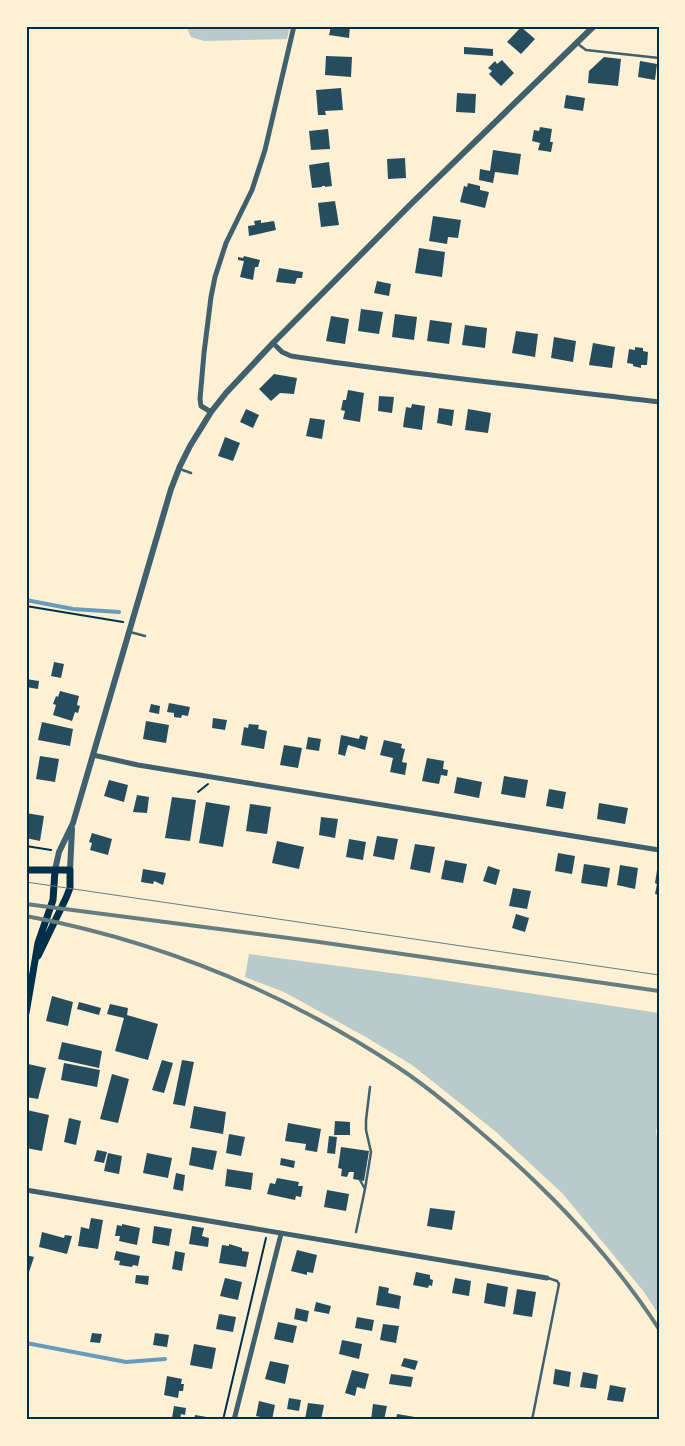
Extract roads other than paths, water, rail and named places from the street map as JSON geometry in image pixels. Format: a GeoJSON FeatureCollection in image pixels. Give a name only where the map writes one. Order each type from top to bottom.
{"type":"FeatureCollection","features":[{"type":"Feature","properties":{"kind":"main road"},"geometry":{"type":"LineString","coordinates":[[26,870],[70,870],[70,888],[35,963]]}},
{"type":"Feature","properties":{"kind":"main road"},"geometry":{"type":"LineString","coordinates":[[26,1012],[38,943],[53,900],[55,870]]}},
{"type":"Feature","properties":{"kind":"street"},"geometry":{"type":"LineString","coordinates":[[211,412],[201,406],[200,399],[211,297],[226,242],[252,190],[260,166],[294,26]]}},
{"type":"Feature","properties":{"kind":"street"},"geometry":{"type":"LineString","coordinates":[[55,870],[59,852],[73,822],[179,469],[190,446],[211,412],[226,393],[273,343],[412,203],[594,26]]}},
{"type":"Feature","properties":{"kind":"street"},"geometry":{"type":"LineString","coordinates":[[273,343],[282,352],[291,356],[448,378],[659,402]]}},
{"type":"Feature","properties":{"kind":"street"},"geometry":{"type":"LineString","coordinates":[[93,755],[138,765],[659,850]]}},
{"type":"Feature","properties":{"kind":"street"},"geometry":{"type":"LineString","coordinates":[[70,870],[73,822]]}},
{"type":"Feature","properties":{"kind":"street"},"geometry":{"type":"LineString","coordinates":[[26,1190],[547,1278]]}},
{"type":"Feature","properties":{"kind":"street"},"geometry":{"type":"LineString","coordinates":[[234,1420],[281,1234]]}},
{"type":"Feature","properties":{"kind":"lane"},"geometry":{"type":"LineString","coordinates":[[577,43],[586,50],[659,58]]}},
{"type":"Feature","properties":{"kind":"lane"},"geometry":{"type":"LineString","coordinates":[[179,469],[191,473]]}},
{"type":"Feature","properties":{"kind":"lane"},"geometry":{"type":"LineString","coordinates":[[130,632],[145,636]]}},
{"type":"Feature","properties":{"kind":"lane"},"geometry":{"type":"LineString","coordinates":[[356,1232],[371,1152],[366,1130],[370,1087]]}},
{"type":"Feature","properties":{"kind":"lane"},"geometry":{"type":"LineString","coordinates":[[360,1180],[365,1190]]}},
{"type":"Feature","properties":{"kind":"lane"},"geometry":{"type":"LineString","coordinates":[[532,1420],[559,1284],[557,1281],[547,1278]]}},
{"type":"Feature","properties":{"kind":"waterway"},"geometry":{"type":"LineString","coordinates":[[26,600],[73,609],[119,612]]}},
{"type":"Feature","properties":{"kind":"waterway"},"geometry":{"type":"LineString","coordinates":[[26,1343],[126,1362],[165,1359]]}},
{"type":"Feature","properties":{"kind":"tram line"},"geometry":{"type":"LineString","coordinates":[[26,882],[659,975]]}},
{"type":"Feature","properties":{"kind":"railway"},"geometry":{"type":"LineString","coordinates":[[26,904],[319,942],[659,991]]}},
{"type":"Feature","properties":{"kind":"railway"},"geometry":{"type":"LineString","coordinates":[[26,916],[125,940],[173,955],[220,973],[312,1016],[399,1068],[470,1123],[561,1207],[603,1253],[659,1329]]}}]}
